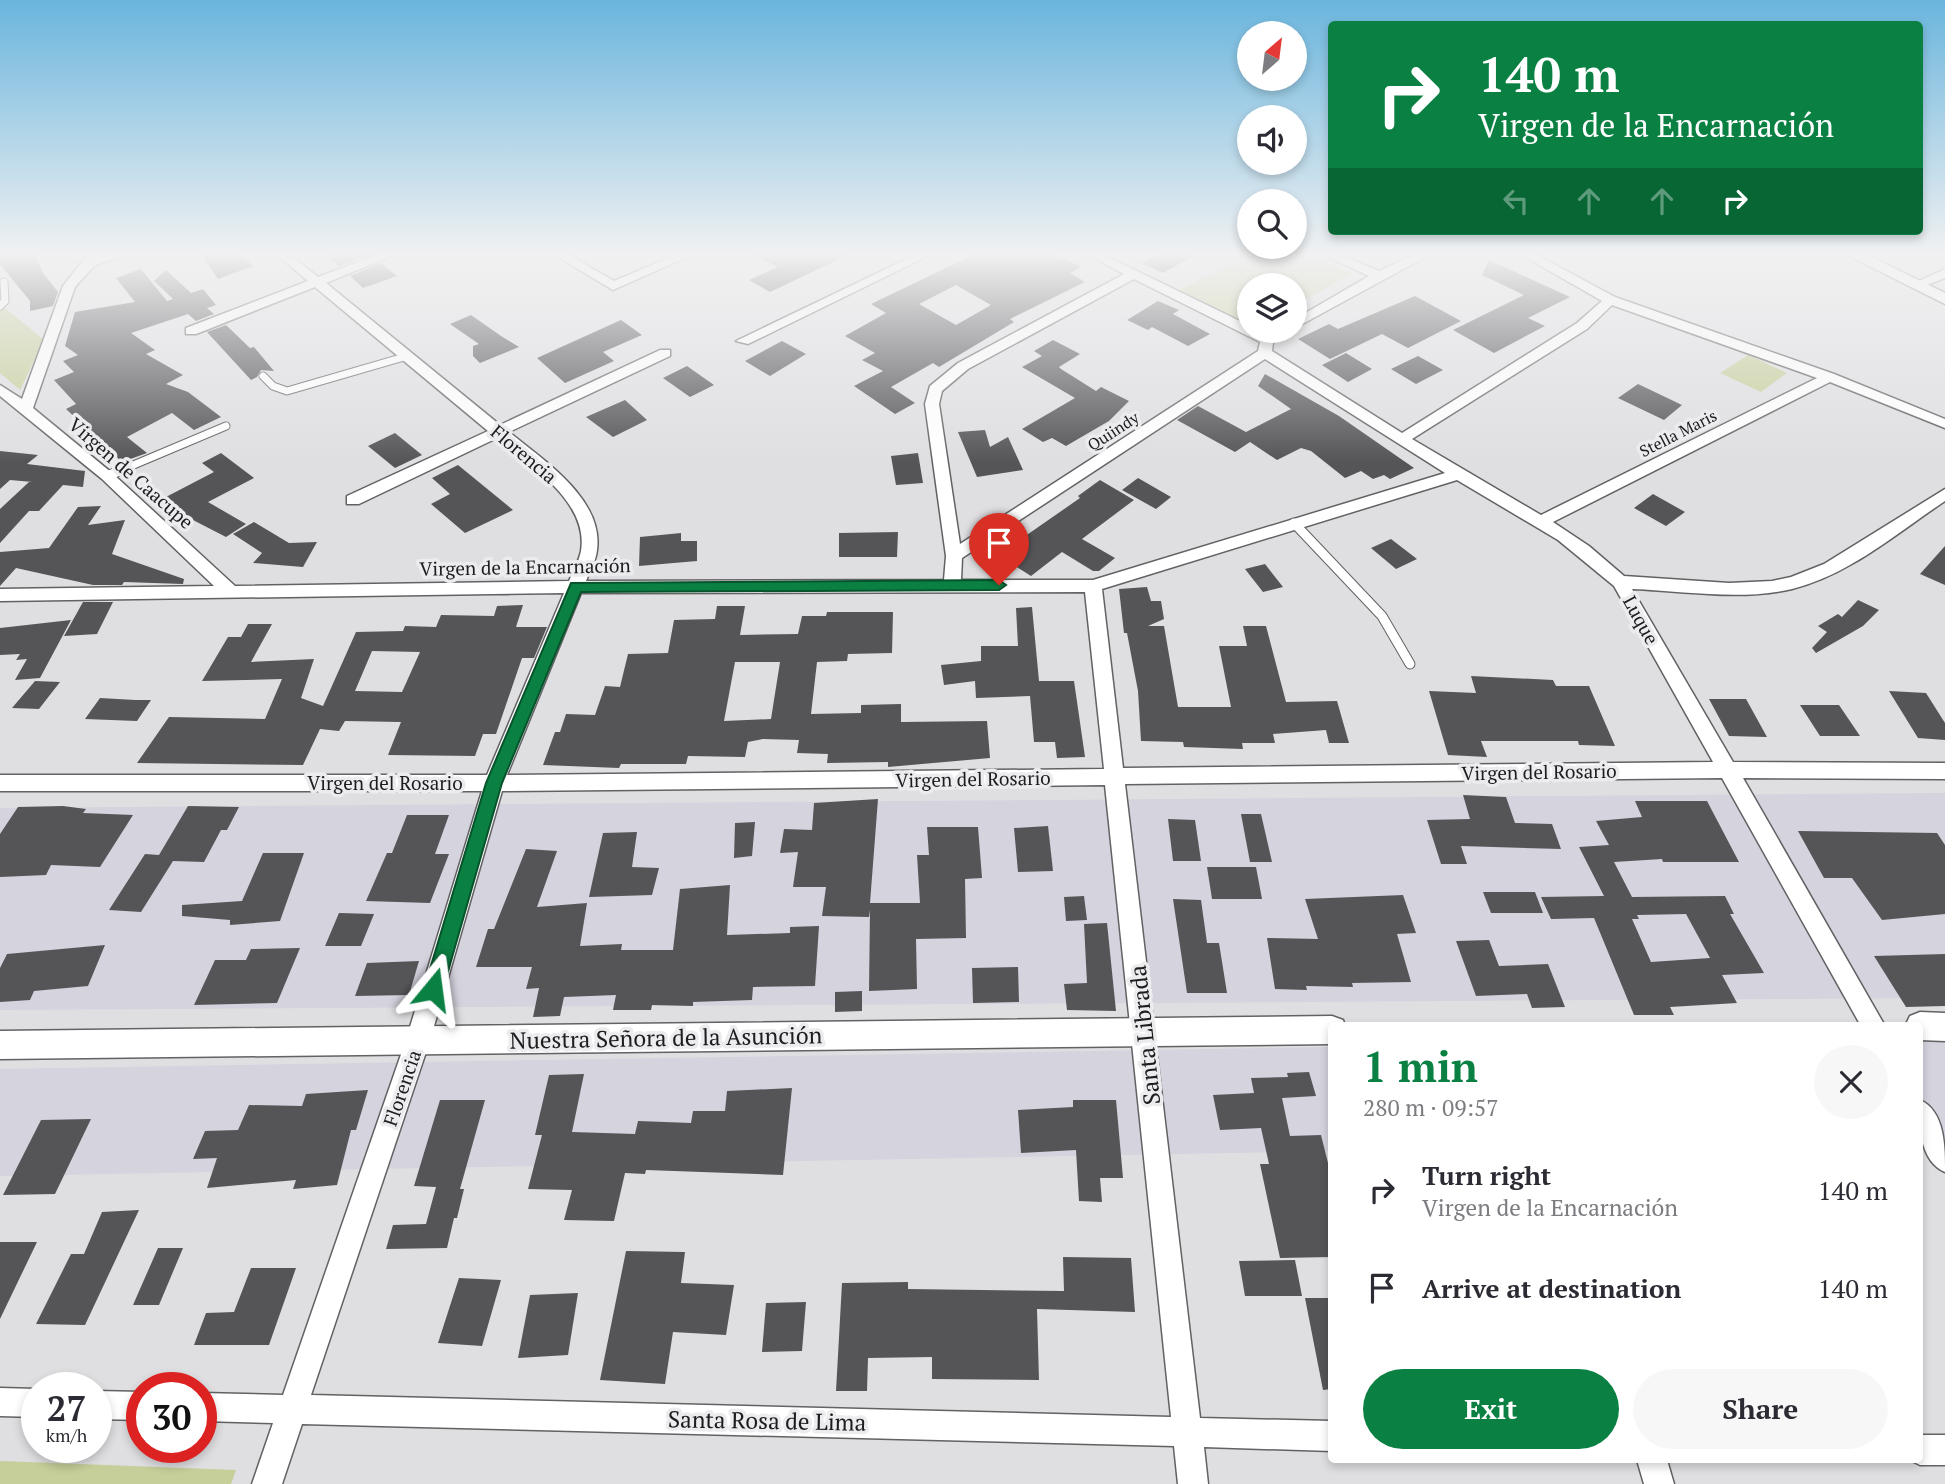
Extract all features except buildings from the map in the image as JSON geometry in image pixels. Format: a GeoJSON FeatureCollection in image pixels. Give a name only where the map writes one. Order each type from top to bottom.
{"type":"FeatureCollection","features":[{"type":"Feature","properties":{"kind":"street"},"geometry":{"type":"LineString","coordinates":[[25,410],[56,323]]}},
{"type":"Feature","properties":{"kind":"street"},"geometry":{"type":"LineString","coordinates":[[191,331],[210,323]]}},
{"type":"Feature","properties":{"kind":"street","name":"Florencia"},"geometry":{"type":"LineString","coordinates":[[267,1484],[418,1040],[494,783],[589,554],[591,535],[584,515],[555,478],[366,323]]}},
{"type":"Feature","properties":{"kind":"street"},"geometry":{"type":"LineString","coordinates":[[743,341],[780,323]]}},
{"type":"Feature","properties":{"kind":"street"},"geometry":{"type":"LineString","coordinates":[[952,584],[954,555],[932,404],[935,389],[963,366],[1042,323]]}},
{"type":"Feature","properties":{"kind":"street","name":"Luque"},"geometry":{"type":"LineString","coordinates":[[1224,323],[1266,346],[1458,474],[1542,521],[1594,556],[1620,582],[1872,1022]]}},
{"type":"Feature","properties":{"kind":"street"},"geometry":{"type":"LineString","coordinates":[[1404,438],[1585,323]]}},
{"type":"Feature","properties":{"kind":"street"},"geometry":{"type":"LineString","coordinates":[[1676,323],[1829,377],[1945,424]]}},
{"type":"Feature","properties":{"kind":"street","name":"Quiindy"},"geometry":{"type":"LineString","coordinates":[[954,555],[1270,343]]}},
{"type":"Feature","properties":{"kind":"street"},"geometry":{"type":"LineString","coordinates":[[353,500],[665,353]]}},
{"type":"Feature","properties":{"kind":"street","name":"Stella Maris"},"geometry":{"type":"LineString","coordinates":[[1542,521],[1829,377]]}},
{"type":"Feature","properties":{"kind":"street"},"geometry":{"type":"LineString","coordinates":[[0,411],[6,394]]}},
{"type":"Feature","properties":{"kind":"street","name":"Virgen de Caacupe"},"geometry":{"type":"LineString","coordinates":[[6,394],[107,476],[231,592]]}},
{"type":"Feature","properties":{"kind":"street","name":"Virgen de la Encarnación"},"geometry":{"type":"LineString","coordinates":[[0,595],[576,587],[952,584],[1093,586],[1458,474]]}},
{"type":"Feature","properties":{"kind":"street"},"geometry":{"type":"LineString","coordinates":[[1620,582],[1760,588],[1792,583],[1822,572],[1945,494]]}},
{"type":"Feature","properties":{"kind":"street","name":"Santa Librada"},"geometry":{"type":"LineString","coordinates":[[1093,586],[1193,1484]]}},
{"type":"Feature","properties":{"kind":"street","name":"Virgen del Rosario"},"geometry":{"type":"LineString","coordinates":[[0,783],[494,783],[1726,770],[1945,771]]}},
{"type":"Feature","properties":{"kind":"street"},"geometry":{"type":"LineString","coordinates":[[1923,1026],[1945,1027]]}},
{"type":"Feature","properties":{"kind":"street","name":"Nuestra Señora de la Asunción"},"geometry":{"type":"LineString","coordinates":[[0,1045],[1328,1030]]}},
{"type":"Feature","properties":{"kind":"street"},"geometry":{"type":"LineString","coordinates":[[1923,1118],[1945,1159]]}},
{"type":"Feature","properties":{"kind":"street"},"geometry":{"type":"LineString","coordinates":[[0,1402],[21,1403]]}},
{"type":"Feature","properties":{"kind":"street","name":"Santa Rosa de Lima"},"geometry":{"type":"LineString","coordinates":[[217,1407],[1328,1436]]}},
{"type":"Feature","properties":{"kind":"street"},"geometry":{"type":"LineString","coordinates":[[1923,1450],[1945,1450]]}},
{"type":"Feature","properties":{"kind":"street"},"geometry":{"type":"LineString","coordinates":[[1652,1463],[1659,1484]]}},
{"type":"Feature","properties":{"kind":"lane"},"geometry":{"type":"LineString","coordinates":[[263,376],[273,386],[287,391],[404,356]]}},
{"type":"Feature","properties":{"kind":"lane"},"geometry":{"type":"LineString","coordinates":[[107,476],[226,426]]}},
{"type":"Feature","properties":{"kind":"lane"},"geometry":{"type":"LineString","coordinates":[[1294,523],[1382,617],[1409,664]]}},
{"type":"Feature","properties":{"kind":"shaded area"},"geometry":{"type":"Polygon","coordinates":[[[1945,793],[1945,998],[0,1010],[0,808],[1945,793]]]}},
{"type":"Feature","properties":{"kind":"shaded area"},"geometry":{"type":"Polygon","coordinates":[[[1945,1037],[1945,1139],[1923,1139],[1923,1038],[1945,1037]]]}},
{"type":"Feature","properties":{"kind":"shaded area"},"geometry":{"type":"Polygon","coordinates":[[[1328,1047],[1328,1151],[0,1176],[0,1069],[1328,1047]]]}},
{"type":"Feature","properties":{"kind":"green space"},"geometry":{"type":"Polygon","coordinates":[[[0,323],[24,323],[44,340],[20,390],[0,373],[0,323]]]}},
{"type":"Feature","properties":{"kind":"green space"},"geometry":{"type":"Polygon","coordinates":[[[1748,355],[1787,373],[1761,392],[1720,373],[1748,355]]]}},
{"type":"Feature","properties":{"kind":"green space"},"geometry":{"type":"Polygon","coordinates":[[[0,1461],[236,1470],[231,1484],[0,1484],[0,1461]]]}},
{"type":"Feature","properties":{"kind":"route"},"geometry":{"type":"LineString","coordinates":[[433,989],[494,783],[576,587],[999,585]]}}]}
